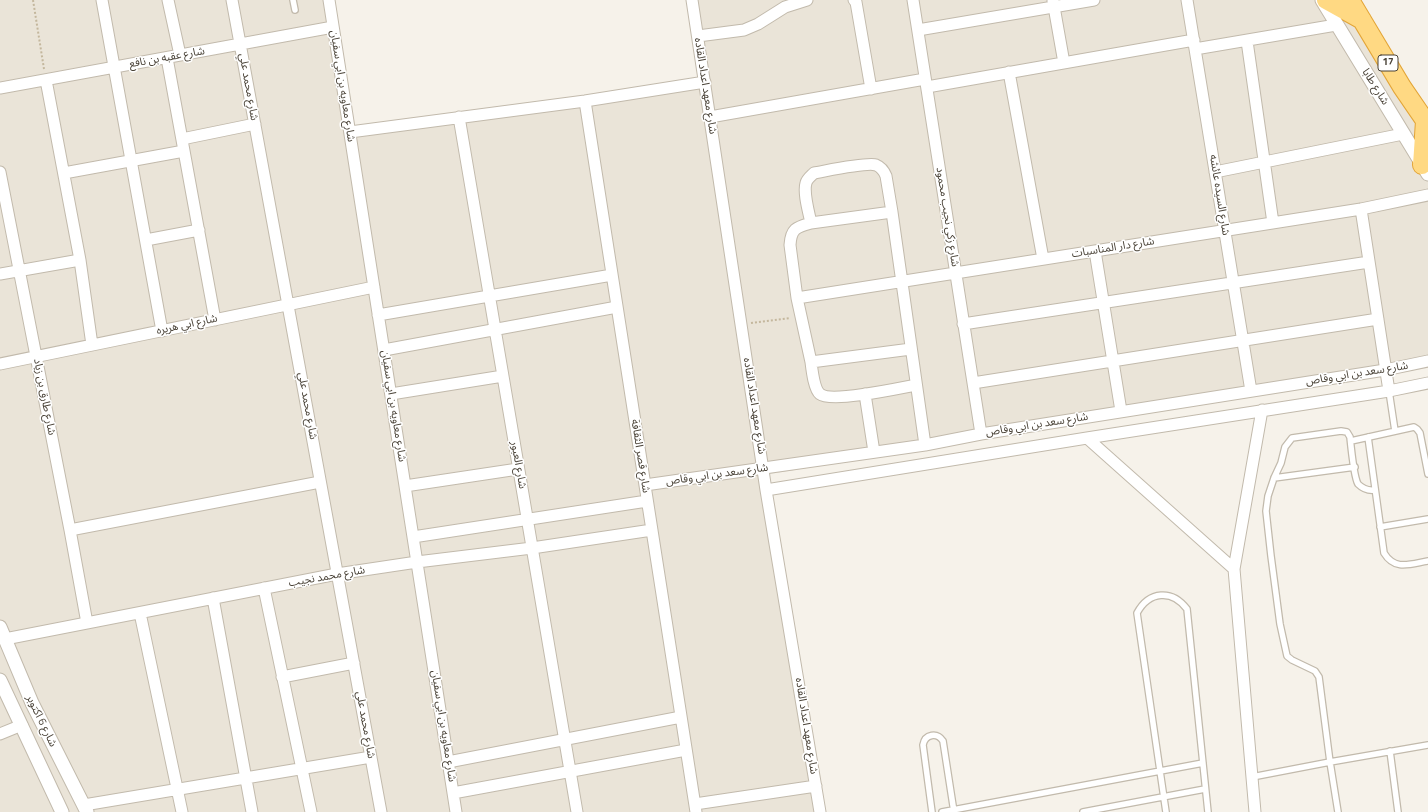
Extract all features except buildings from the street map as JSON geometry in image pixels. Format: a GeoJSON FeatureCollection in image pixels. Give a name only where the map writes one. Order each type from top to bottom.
{"type":"FeatureCollection","features":[{"type":"Feature","properties":{"kind":"highway"},"geometry":{"type":"LineString","coordinates":[[1326,0],[1363,20]]}},
{"type":"Feature","properties":{"kind":"highway","name":"17"},"geometry":{"type":"LineString","coordinates":[[1350,0],[1402,86],[1427,123]]}},
{"type":"Feature","properties":{"kind":"highway"},"geometry":{"type":"LineString","coordinates":[[1425,170],[1427,123]]}},
{"type":"Feature","properties":{"kind":"street"},"geometry":{"type":"LineString","coordinates":[[102,0],[162,330]]}},
{"type":"Feature","properties":{"kind":"street"},"geometry":{"type":"LineString","coordinates":[[168,0],[180,55]]}},
{"type":"Feature","properties":{"kind":"street","name":"شارع محمد علي"},"geometry":{"type":"LineString","coordinates":[[232,0],[381,812]]}},
{"type":"Feature","properties":{"kind":"street","name":"شارع معاويه بن ابي سفيان"},"geometry":{"type":"LineString","coordinates":[[329,0],[456,812]]}},
{"type":"Feature","properties":{"kind":"street","name":"شارع معهد اعداد القاده"},"geometry":{"type":"LineString","coordinates":[[692,0],[764,468],[766,490],[820,812]]}},
{"type":"Feature","properties":{"kind":"street"},"geometry":{"type":"LineString","coordinates":[[698,36],[744,30],[758,24],[785,7],[807,0]]}},
{"type":"Feature","properties":{"kind":"street"},"geometry":{"type":"LineString","coordinates":[[854,0],[856,2],[871,89]]}},
{"type":"Feature","properties":{"kind":"street","name":"شارع زكي نجيب محمود"},"geometry":{"type":"LineString","coordinates":[[913,0],[981,434]]}},
{"type":"Feature","properties":{"kind":"street"},"geometry":{"type":"LineString","coordinates":[[918,30],[1053,4],[1094,0]]}},
{"type":"Feature","properties":{"kind":"street","name":"شارع السيده عائشه"},"geometry":{"type":"LineString","coordinates":[[1187,0],[1250,391]]}},
{"type":"Feature","properties":{"kind":"street","name":"شارع طابا"},"geometry":{"type":"LineString","coordinates":[[1322,0],[1425,170]]}},
{"type":"Feature","properties":{"kind":"street"},"geometry":{"type":"LineString","coordinates":[[1053,4],[1064,63]]}},
{"type":"Feature","properties":{"kind":"street"},"geometry":{"type":"LineString","coordinates":[[710,117],[871,89],[1009,72],[1195,45],[1247,41],[1336,25]]}},
{"type":"Feature","properties":{"kind":"street","name":"شارع عقبه بن نافع"},"geometry":{"type":"LineString","coordinates":[[0,88],[333,27]]}},
{"type":"Feature","properties":{"kind":"street"},"geometry":{"type":"LineString","coordinates":[[1247,41],[1273,223]]}},
{"type":"Feature","properties":{"kind":"street"},"geometry":{"type":"LineString","coordinates":[[167,58],[215,320]]}},
{"type":"Feature","properties":{"kind":"street"},"geometry":{"type":"LineString","coordinates":[[1009,72],[1043,259]]}},
{"type":"Feature","properties":{"kind":"street"},"geometry":{"type":"LineString","coordinates":[[46,80],[80,260],[92,345]]}},
{"type":"Feature","properties":{"kind":"street"},"geometry":{"type":"LineString","coordinates":[[350,132],[705,82]]}},
{"type":"Feature","properties":{"kind":"street","name":"شارع قصر الثقافة"},"geometry":{"type":"LineString","coordinates":[[585,100],[696,808]]}},
{"type":"Feature","properties":{"kind":"street","name":"شارع العبور"},"geometry":{"type":"LineString","coordinates":[[459,117],[577,812]]}},
{"type":"Feature","properties":{"kind":"street"},"geometry":{"type":"LineString","coordinates":[[182,139],[255,124]]}},
{"type":"Feature","properties":{"kind":"street"},"geometry":{"type":"LineString","coordinates":[[1215,172],[1403,134]]}},
{"type":"Feature","properties":{"kind":"street"},"geometry":{"type":"LineString","coordinates":[[64,173],[184,151]]}},
{"type":"Feature","properties":{"kind":"street"},"geometry":{"type":"LineString","coordinates":[[811,223],[805,190],[809,177],[814,173],[870,164],[880,167],[886,176],[892,212],[925,445]]}},
{"type":"Feature","properties":{"kind":"street","name":"شارع طارق بن زياد"},"geometry":{"type":"LineString","coordinates":[[1,179],[87,623]]}},
{"type":"Feature","properties":{"kind":"street","name":"شارع دار المناسبات"},"geometry":{"type":"LineString","coordinates":[[798,298],[1361,209],[1428,195]]}},
{"type":"Feature","properties":{"kind":"street"},"geometry":{"type":"LineString","coordinates":[[1361,209],[1389,391]]}},
{"type":"Feature","properties":{"kind":"street"},"geometry":{"type":"LineString","coordinates":[[892,212],[799,226],[795,229],[791,236],[790,245],[801,316],[816,390],[820,394],[832,398],[916,385]]}},
{"type":"Feature","properties":{"kind":"street"},"geometry":{"type":"LineString","coordinates":[[146,240],[199,230]]}},
{"type":"Feature","properties":{"kind":"street"},"geometry":{"type":"LineString","coordinates":[[1095,251],[1121,411]]}},
{"type":"Feature","properties":{"kind":"street"},"geometry":{"type":"LineString","coordinates":[[0,274],[80,260]]}},
{"type":"Feature","properties":{"kind":"street"},"geometry":{"type":"LineString","coordinates":[[963,324],[1369,262]]}},
{"type":"Feature","properties":{"kind":"street"},"geometry":{"type":"LineString","coordinates":[[378,316],[612,276]]}},
{"type":"Feature","properties":{"kind":"street","name":"شارع ابي هريره"},"geometry":{"type":"LineString","coordinates":[[0,364],[374,287]]}},
{"type":"Feature","properties":{"kind":"street"},"geometry":{"type":"LineString","coordinates":[[384,350],[617,307]]}},
{"type":"Feature","properties":{"kind":"street"},"geometry":{"type":"LineString","coordinates":[[973,383],[1378,319]]}},
{"type":"Feature","properties":{"kind":"street"},"geometry":{"type":"LineString","coordinates":[[811,362],[911,349]]}},
{"type":"Feature","properties":{"kind":"street","name":"شارع سعد بن ابي وقاص"},"geometry":{"type":"LineString","coordinates":[[645,485],[925,445],[981,434],[1121,411],[1385,370],[1428,361]]}},
{"type":"Feature","properties":{"kind":"street"},"geometry":{"type":"LineString","coordinates":[[391,394],[503,376]]}},
{"type":"Feature","properties":{"kind":"street","name":"شارع سعد بن ابي وقاص"},"geometry":{"type":"LineString","coordinates":[[766,490],[1428,384]]}},
{"type":"Feature","properties":{"kind":"street"},"geometry":{"type":"LineString","coordinates":[[865,394],[874,452]]}},
{"type":"Feature","properties":{"kind":"street"},"geometry":{"type":"LineString","coordinates":[[1256,812],[1234,569],[1262,410]]}},
{"type":"Feature","properties":{"kind":"street"},"geometry":{"type":"LineString","coordinates":[[1087,438],[1234,569]]}},
{"type":"Feature","properties":{"kind":"street"},"geometry":{"type":"LineString","coordinates":[[405,486],[518,469]]}},
{"type":"Feature","properties":{"kind":"street"},"geometry":{"type":"LineString","coordinates":[[70,530],[320,482]]}},
{"type":"Feature","properties":{"kind":"street"},"geometry":{"type":"LineString","coordinates":[[413,536],[647,501]]}},
{"type":"Feature","properties":{"kind":"street","name":"شارع محمد نجيب"},"geometry":{"type":"LineString","coordinates":[[3,633],[87,623],[337,574],[417,562],[532,548],[652,530]]}},
{"type":"Feature","properties":{"kind":"street"},"geometry":{"type":"LineString","coordinates":[[264,588],[311,812]]}},
{"type":"Feature","properties":{"kind":"street"},"geometry":{"type":"LineString","coordinates":[[213,598],[252,812]]}},
{"type":"Feature","properties":{"kind":"street"},"geometry":{"type":"LineString","coordinates":[[140,613],[182,812]]}},
{"type":"Feature","properties":{"kind":"street","name":"شارع 6 اكتوبر"},"geometry":{"type":"LineString","coordinates":[[3,633],[32,703],[86,808]]}},
{"type":"Feature","properties":{"kind":"street"},"geometry":{"type":"LineString","coordinates":[[282,677],[354,663]]}},
{"type":"Feature","properties":{"kind":"street","name":"شارع 6 اكتوبر"},"geometry":{"type":"LineString","coordinates":[[0,680],[62,812]]}},
{"type":"Feature","properties":{"kind":"street"},"geometry":{"type":"LineString","coordinates":[[448,762],[681,717]]}},
{"type":"Feature","properties":{"kind":"street"},"geometry":{"type":"LineString","coordinates":[[0,734],[22,725]]}},
{"type":"Feature","properties":{"kind":"street"},"geometry":{"type":"LineString","coordinates":[[453,793],[686,750]]}},
{"type":"Feature","properties":{"kind":"street"},"geometry":{"type":"LineString","coordinates":[[86,808],[178,789],[371,757]]}},
{"type":"Feature","properties":{"kind":"street"},"geometry":{"type":"LineString","coordinates":[[696,808],[816,786]]}},
{"type":"Feature","properties":{"kind":"lane"},"geometry":{"type":"LineString","coordinates":[[294,0],[295,10]]}},
{"type":"Feature","properties":{"kind":"lane"},"geometry":{"type":"LineString","coordinates":[[1389,391],[1395,431]]}},
{"type":"Feature","properties":{"kind":"lane"},"geometry":{"type":"LineString","coordinates":[[1351,441],[1414,427],[1419,430],[1428,474]]}},
{"type":"Feature","properties":{"kind":"lane"},"geometry":{"type":"LineString","coordinates":[[1338,812],[1319,677],[1315,671],[1292,660],[1288,656],[1280,624],[1266,510],[1268,496],[1281,463],[1285,447],[1292,438],[1344,431],[1349,434],[1356,480],[1366,490],[1375,490]]}},
{"type":"Feature","properties":{"kind":"lane"},"geometry":{"type":"LineString","coordinates":[[1368,437],[1384,553],[1394,564],[1405,565],[1428,561]]}},
{"type":"Feature","properties":{"kind":"lane"},"geometry":{"type":"LineString","coordinates":[[1274,478],[1355,467]]}},
{"type":"Feature","properties":{"kind":"lane"},"geometry":{"type":"LineString","coordinates":[[1380,527],[1428,519]]}},
{"type":"Feature","properties":{"kind":"lane"},"geometry":{"type":"LineString","coordinates":[[1166,812],[1137,613],[1144,602],[1154,596],[1160,595],[1173,597],[1179,600],[1187,609],[1208,812]]}},
{"type":"Feature","properties":{"kind":"lane"},"geometry":{"type":"LineString","coordinates":[[932,812],[923,745],[926,739],[932,735],[938,736],[943,741],[954,811]]}},
{"type":"Feature","properties":{"kind":"lane"},"geometry":{"type":"LineString","coordinates":[[1252,777],[1428,745]]}},
{"type":"Feature","properties":{"kind":"lane"},"geometry":{"type":"LineString","coordinates":[[1390,751],[1398,812]]}},
{"type":"Feature","properties":{"kind":"lane"},"geometry":{"type":"LineString","coordinates":[[942,812],[954,811],[1203,763]]}},
{"type":"Feature","properties":{"kind":"lane"},"geometry":{"type":"LineString","coordinates":[[1083,812],[1205,790]]}},
{"type":"Feature","properties":{"kind":"path"},"geometry":{"type":"LineString","coordinates":[[32,0],[46,80]]}},
{"type":"Feature","properties":{"kind":"path"},"geometry":{"type":"LineString","coordinates":[[741,325],[801,316]]}},
{"type":"Feature","properties":{"kind":"shaded area"},"geometry":{"type":"Polygon","coordinates":[[[0,0],[331,0],[351,131],[700,88],[689,0],[1351,0],[1428,124],[1428,367],[764,475],[823,812],[0,812],[0,0]]]}}]}
